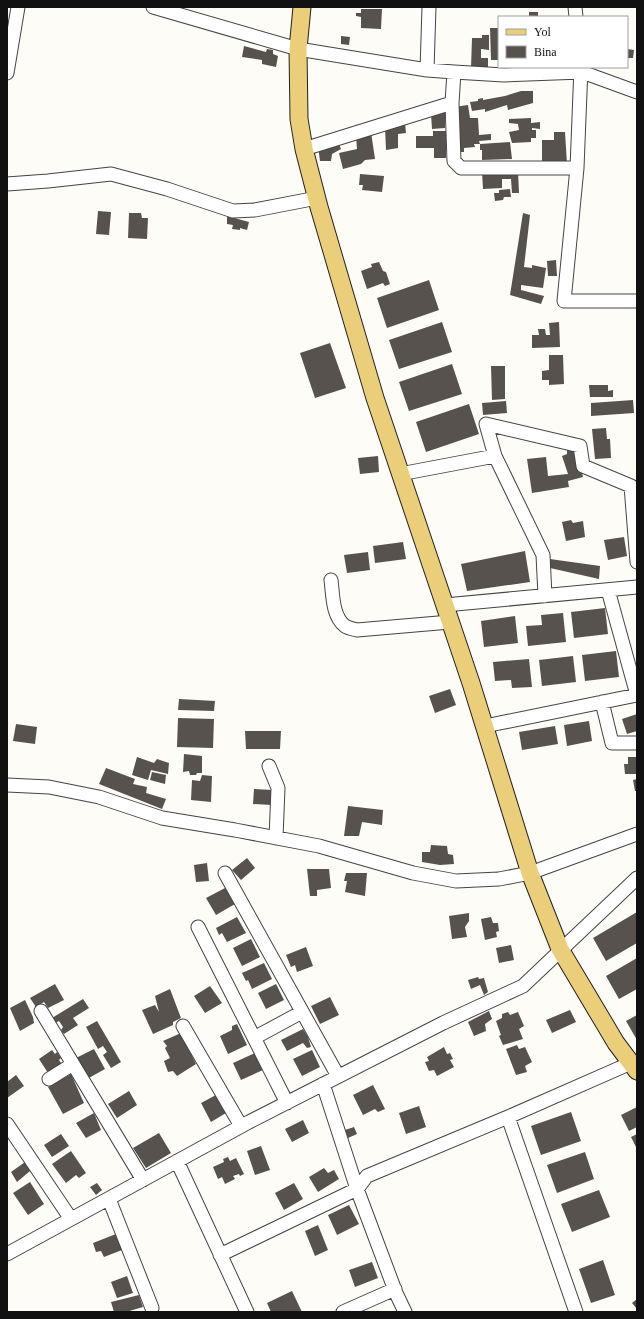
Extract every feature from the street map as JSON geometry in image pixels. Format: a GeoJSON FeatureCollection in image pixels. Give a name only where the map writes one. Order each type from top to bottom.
{"type":"FeatureCollection","features":[{"type":"Feature","properties":{"kind":"main road"},"geometry":{"type":"LineString","coordinates":[[302,7],[298,49],[299,120],[304,149],[374,398],[485,726],[530,873],[560,950],[616,1042],[634,1067]]}},
{"type":"Feature","properties":{"kind":"street"},"geometry":{"type":"LineString","coordinates":[[7,73],[18,7]]}},
{"type":"Feature","properties":{"kind":"street"},"geometry":{"type":"LineString","coordinates":[[153,7],[298,49],[428,70],[454,72],[504,75],[581,69],[637,92]]}},
{"type":"Feature","properties":{"kind":"street"},"geometry":{"type":"LineString","coordinates":[[428,70],[429,7]]}},
{"type":"Feature","properties":{"kind":"street"},"geometry":{"type":"LineString","coordinates":[[581,69],[578,168],[564,301],[637,301]]}},
{"type":"Feature","properties":{"kind":"street"},"geometry":{"type":"LineString","coordinates":[[454,72],[452,103],[454,161],[461,168],[578,168]]}},
{"type":"Feature","properties":{"kind":"street"},"geometry":{"type":"LineString","coordinates":[[304,149],[452,103]]}},
{"type":"Feature","properties":{"kind":"street"},"geometry":{"type":"LineString","coordinates":[[7,184],[111,174],[167,189],[233,211],[255,210],[317,198]]}},
{"type":"Feature","properties":{"kind":"street"},"geometry":{"type":"LineString","coordinates":[[545,596],[543,555],[495,456],[486,424],[580,446],[583,466],[634,487],[637,562]]}},
{"type":"Feature","properties":{"kind":"street"},"geometry":{"type":"LineString","coordinates":[[400,474],[495,456]]}},
{"type":"Feature","properties":{"kind":"street"},"geometry":{"type":"LineString","coordinates":[[331,580],[334,604],[338,617],[345,626],[357,630],[450,622]]}},
{"type":"Feature","properties":{"kind":"street"},"geometry":{"type":"LineString","coordinates":[[445,606],[637,587]]}},
{"type":"Feature","properties":{"kind":"street"},"geometry":{"type":"LineString","coordinates":[[485,726],[637,695],[608,590]]}},
{"type":"Feature","properties":{"kind":"street"},"geometry":{"type":"LineString","coordinates":[[602,702],[612,743],[637,743]]}},
{"type":"Feature","properties":{"kind":"street"},"geometry":{"type":"LineString","coordinates":[[269,766],[278,788],[276,838]]}},
{"type":"Feature","properties":{"kind":"street"},"geometry":{"type":"LineString","coordinates":[[7,785],[49,787],[99,797],[162,818],[319,846],[413,873],[456,881],[499,879],[530,873],[637,834]]}},
{"type":"Feature","properties":{"kind":"street"},"geometry":{"type":"LineString","coordinates":[[225,873],[338,1076]]}},
{"type":"Feature","properties":{"kind":"street"},"geometry":{"type":"LineString","coordinates":[[7,1254],[241,1126],[443,1023],[523,986],[637,878]]}},
{"type":"Feature","properties":{"kind":"street"},"geometry":{"type":"LineString","coordinates":[[198,927],[287,1103]]}},
{"type":"Feature","properties":{"kind":"street"},"geometry":{"type":"LineString","coordinates":[[41,1011],[143,1180]]}},
{"type":"Feature","properties":{"kind":"street"},"geometry":{"type":"LineString","coordinates":[[254,1038],[302,1012]]}},
{"type":"Feature","properties":{"kind":"street"},"geometry":{"type":"LineString","coordinates":[[183,1026],[241,1126]]}},
{"type":"Feature","properties":{"kind":"street"},"geometry":{"type":"LineString","coordinates":[[49,1079],[73,1064]]}},
{"type":"Feature","properties":{"kind":"street"},"geometry":{"type":"LineString","coordinates":[[220,1255],[357,1189],[366,1176],[634,1067]]}},
{"type":"Feature","properties":{"kind":"street"},"geometry":{"type":"LineString","coordinates":[[323,1084],[357,1189],[394,1288],[406,1312]]}},
{"type":"Feature","properties":{"kind":"street"},"geometry":{"type":"LineString","coordinates":[[508,1117],[576,1312]]}},
{"type":"Feature","properties":{"kind":"street"},"geometry":{"type":"LineString","coordinates":[[7,1124],[71,1219]]}},
{"type":"Feature","properties":{"kind":"street"},"geometry":{"type":"LineString","coordinates":[[177,1161],[247,1312]]}},
{"type":"Feature","properties":{"kind":"street"},"geometry":{"type":"LineString","coordinates":[[109,1199],[152,1308]]}},
{"type":"Feature","properties":{"kind":"street"},"geometry":{"type":"LineString","coordinates":[[343,1312],[394,1288]]}},
{"type":"Feature","properties":{"kind":"building"},"geometry":{"type":"Polygon","coordinates":[[[361,9],[382,9],[381,29],[361,28],[361,17],[356,16],[356,13],[361,13],[361,9]]]}},
{"type":"Feature","properties":{"kind":"building"},"geometry":{"type":"Polygon","coordinates":[[[529,12],[538,12],[538,16],[529,16],[529,12]]]}},
{"type":"Feature","properties":{"kind":"building"},"geometry":{"type":"Polygon","coordinates":[[[490,28],[498,28],[498,60],[491,60],[490,28]]]}},
{"type":"Feature","properties":{"kind":"building"},"geometry":{"type":"Polygon","coordinates":[[[482,35],[489,35],[489,50],[481,49],[481,58],[488,58],[488,68],[471,68],[472,38],[482,38],[482,35]]]}},
{"type":"Feature","properties":{"kind":"building"},"geometry":{"type":"Polygon","coordinates":[[[341,36],[350,37],[349,45],[341,44],[341,36]]]}},
{"type":"Feature","properties":{"kind":"building"},"geometry":{"type":"Polygon","coordinates":[[[244,46],[266,52],[267,49],[273,50],[273,54],[278,56],[276,67],[262,64],[262,60],[242,57],[244,46]]]}},
{"type":"Feature","properties":{"kind":"building"},"geometry":{"type":"Polygon","coordinates":[[[628,49],[634,50],[633,58],[628,58],[628,49]]]}},
{"type":"Feature","properties":{"kind":"building"},"geometry":{"type":"Polygon","coordinates":[[[521,91],[533,91],[533,103],[508,110],[507,105],[485,112],[485,109],[472,111],[470,102],[478,101],[478,99],[483,98],[483,100],[505,96],[521,91]]]}},
{"type":"Feature","properties":{"kind":"building"},"geometry":{"type":"Polygon","coordinates":[[[468,105],[470,118],[478,118],[479,135],[491,134],[491,140],[479,141],[480,144],[474,144],[475,147],[464,148],[464,152],[458,152],[454,107],[468,105]]]}},
{"type":"Feature","properties":{"kind":"building"},"geometry":{"type":"Polygon","coordinates":[[[445,111],[445,128],[432,129],[431,114],[445,111]]]}},
{"type":"Feature","properties":{"kind":"building"},"geometry":{"type":"Polygon","coordinates":[[[531,118],[531,123],[540,122],[540,129],[532,128],[532,130],[536,130],[536,138],[531,138],[531,142],[512,143],[509,132],[519,130],[518,124],[509,123],[509,119],[531,118]]]}},
{"type":"Feature","properties":{"kind":"building"},"geometry":{"type":"Polygon","coordinates":[[[405,123],[406,133],[398,134],[398,148],[386,150],[385,127],[405,123]]]}},
{"type":"Feature","properties":{"kind":"building"},"geometry":{"type":"Polygon","coordinates":[[[433,131],[446,131],[446,158],[434,158],[434,148],[416,148],[416,136],[433,136],[433,131]]]}},
{"type":"Feature","properties":{"kind":"building"},"geometry":{"type":"Polygon","coordinates":[[[371,132],[375,159],[365,160],[361,164],[343,169],[339,153],[357,149],[356,136],[371,132]]]}},
{"type":"Feature","properties":{"kind":"building"},"geometry":{"type":"Polygon","coordinates":[[[554,132],[565,132],[567,164],[542,164],[542,140],[554,140],[554,132]]]}},
{"type":"Feature","properties":{"kind":"building"},"geometry":{"type":"Polygon","coordinates":[[[338,142],[341,149],[332,154],[331,161],[320,161],[318,146],[338,142]]]}},
{"type":"Feature","properties":{"kind":"building"},"geometry":{"type":"Polygon","coordinates":[[[510,142],[512,159],[482,160],[482,150],[480,150],[480,144],[510,142]]]}},
{"type":"Feature","properties":{"kind":"building"},"geometry":{"type":"Polygon","coordinates":[[[518,171],[519,193],[512,193],[511,179],[502,179],[502,188],[483,189],[482,172],[518,171]]]}},
{"type":"Feature","properties":{"kind":"building"},"geometry":{"type":"Polygon","coordinates":[[[360,174],[384,176],[382,192],[362,190],[363,185],[359,185],[360,174]]]}},
{"type":"Feature","properties":{"kind":"building"},"geometry":{"type":"Polygon","coordinates":[[[510,189],[511,197],[504,197],[503,200],[495,201],[494,193],[499,193],[499,190],[510,189]]]}},
{"type":"Feature","properties":{"kind":"building"},"geometry":{"type":"Polygon","coordinates":[[[98,211],[111,212],[109,235],[96,234],[98,211]]]}},
{"type":"Feature","properties":{"kind":"building"},"geometry":{"type":"Polygon","coordinates":[[[129,213],[141,213],[142,218],[148,218],[147,239],[128,238],[129,213]]]}},
{"type":"Feature","properties":{"kind":"building"},"geometry":{"type":"Polygon","coordinates":[[[523,213],[530,215],[524,267],[532,268],[532,265],[546,268],[543,288],[521,285],[521,290],[544,296],[541,304],[510,295],[523,213]]]}},
{"type":"Feature","properties":{"kind":"building"},"geometry":{"type":"Polygon","coordinates":[[[227,216],[249,222],[247,230],[240,228],[240,230],[232,229],[233,225],[227,224],[227,216]]]}},
{"type":"Feature","properties":{"kind":"building"},"geometry":{"type":"Polygon","coordinates":[[[556,260],[557,276],[548,276],[547,261],[556,260]]]}},
{"type":"Feature","properties":{"kind":"building"},"geometry":{"type":"Polygon","coordinates":[[[379,262],[383,271],[386,272],[390,284],[385,286],[383,283],[367,289],[361,271],[372,267],[371,264],[379,262]]]}},
{"type":"Feature","properties":{"kind":"building"},"geometry":{"type":"Polygon","coordinates":[[[429,280],[439,310],[387,328],[377,298],[429,280]]]}},
{"type":"Feature","properties":{"kind":"building"},"geometry":{"type":"Polygon","coordinates":[[[442,322],[452,352],[399,369],[389,340],[442,322]]]}},
{"type":"Feature","properties":{"kind":"building"},"geometry":{"type":"Polygon","coordinates":[[[559,322],[560,347],[532,348],[532,335],[539,335],[538,329],[545,329],[546,335],[550,335],[549,323],[559,322]]]}},
{"type":"Feature","properties":{"kind":"building"},"geometry":{"type":"Polygon","coordinates":[[[330,343],[346,388],[315,398],[300,353],[330,343]]]}},
{"type":"Feature","properties":{"kind":"building"},"geometry":{"type":"Polygon","coordinates":[[[549,355],[563,355],[564,384],[549,385],[549,380],[542,380],[542,371],[549,370],[549,355]]]}},
{"type":"Feature","properties":{"kind":"building"},"geometry":{"type":"Polygon","coordinates":[[[452,364],[462,394],[409,411],[399,382],[452,364]]]}},
{"type":"Feature","properties":{"kind":"building"},"geometry":{"type":"Polygon","coordinates":[[[491,366],[505,366],[505,399],[492,400],[491,366]]]}},
{"type":"Feature","properties":{"kind":"building"},"geometry":{"type":"Polygon","coordinates":[[[589,385],[608,385],[608,391],[613,390],[613,397],[590,397],[589,385]]]}},
{"type":"Feature","properties":{"kind":"building"},"geometry":{"type":"Polygon","coordinates":[[[633,400],[634,413],[591,416],[591,403],[633,400]]]}},
{"type":"Feature","properties":{"kind":"building"},"geometry":{"type":"Polygon","coordinates":[[[506,401],[507,413],[483,415],[482,403],[506,401]]]}},
{"type":"Feature","properties":{"kind":"building"},"geometry":{"type":"Polygon","coordinates":[[[469,404],[479,434],[426,452],[416,422],[469,404]]]}},
{"type":"Feature","properties":{"kind":"building"},"geometry":{"type":"Polygon","coordinates":[[[606,428],[607,439],[610,439],[611,458],[595,459],[592,429],[606,428]]]}},
{"type":"Feature","properties":{"kind":"building"},"geometry":{"type":"Polygon","coordinates":[[[567,447],[577,452],[583,477],[568,481],[569,487],[532,493],[527,459],[546,457],[548,476],[568,474],[562,456],[567,454],[567,447]]]}},
{"type":"Feature","properties":{"kind":"building"},"geometry":{"type":"Polygon","coordinates":[[[378,456],[379,472],[360,474],[358,458],[378,456]]]}},
{"type":"Feature","properties":{"kind":"building"},"geometry":{"type":"Polygon","coordinates":[[[571,520],[573,523],[583,521],[585,537],[566,541],[562,522],[571,520]]]}},
{"type":"Feature","properties":{"kind":"building"},"geometry":{"type":"Polygon","coordinates":[[[624,537],[627,556],[608,560],[604,540],[624,537]]]}},
{"type":"Feature","properties":{"kind":"building"},"geometry":{"type":"Polygon","coordinates":[[[403,542],[406,559],[375,563],[373,546],[403,542]]]}},
{"type":"Feature","properties":{"kind":"building"},"geometry":{"type":"Polygon","coordinates":[[[525,551],[530,582],[467,591],[461,564],[525,551]]]}},
{"type":"Feature","properties":{"kind":"building"},"geometry":{"type":"Polygon","coordinates":[[[368,552],[370,570],[347,573],[344,555],[368,552]]]}},
{"type":"Feature","properties":{"kind":"building"},"geometry":{"type":"Polygon","coordinates":[[[550,559],[600,566],[599,579],[550,568],[550,559]]]}},
{"type":"Feature","properties":{"kind":"building"},"geometry":{"type":"Polygon","coordinates":[[[605,608],[608,634],[574,638],[571,612],[605,608]]]}},
{"type":"Feature","properties":{"kind":"building"},"geometry":{"type":"Polygon","coordinates":[[[563,613],[566,642],[528,646],[526,626],[542,625],[541,615],[563,613]]]}},
{"type":"Feature","properties":{"kind":"building"},"geometry":{"type":"Polygon","coordinates":[[[515,616],[518,643],[484,647],[481,621],[515,616]]]}},
{"type":"Feature","properties":{"kind":"building"},"geometry":{"type":"Polygon","coordinates":[[[616,651],[619,677],[585,681],[582,655],[616,651]]]}},
{"type":"Feature","properties":{"kind":"building"},"geometry":{"type":"Polygon","coordinates":[[[573,656],[576,682],[542,686],[539,660],[573,656]]]}},
{"type":"Feature","properties":{"kind":"building"},"geometry":{"type":"Polygon","coordinates":[[[529,659],[532,687],[512,688],[511,680],[495,681],[493,662],[529,659]]]}},
{"type":"Feature","properties":{"kind":"building"},"geometry":{"type":"Polygon","coordinates":[[[450,689],[456,705],[435,713],[429,696],[450,689]]]}},
{"type":"Feature","properties":{"kind":"building"},"geometry":{"type":"Polygon","coordinates":[[[179,699],[215,701],[214,711],[178,710],[179,699]]]}},
{"type":"Feature","properties":{"kind":"building"},"geometry":{"type":"Polygon","coordinates":[[[637,714],[637,731],[627,734],[622,719],[637,714]]]}},
{"type":"Feature","properties":{"kind":"building"},"geometry":{"type":"Polygon","coordinates":[[[178,718],[214,719],[213,748],[177,747],[178,718]]]}},
{"type":"Feature","properties":{"kind":"building"},"geometry":{"type":"Polygon","coordinates":[[[589,721],[592,741],[567,746],[564,725],[589,721]]]}},
{"type":"Feature","properties":{"kind":"building"},"geometry":{"type":"Polygon","coordinates":[[[16,724],[37,727],[35,744],[13,741],[16,724]]]}},
{"type":"Feature","properties":{"kind":"building"},"geometry":{"type":"Polygon","coordinates":[[[555,726],[558,744],[522,750],[519,732],[555,726]]]}},
{"type":"Feature","properties":{"kind":"building"},"geometry":{"type":"Polygon","coordinates":[[[245,731],[281,731],[280,749],[246,749],[245,731]]]}},
{"type":"Feature","properties":{"kind":"building"},"geometry":{"type":"Polygon","coordinates":[[[184,754],[202,756],[202,773],[190,775],[189,771],[183,772],[184,754]]]}},
{"type":"Feature","properties":{"kind":"building"},"geometry":{"type":"Polygon","coordinates":[[[137,757],[154,763],[157,759],[169,763],[168,774],[151,770],[148,780],[132,775],[137,757]]]}},
{"type":"Feature","properties":{"kind":"building"},"geometry":{"type":"Polygon","coordinates":[[[628,757],[637,757],[637,774],[625,774],[624,764],[628,764],[628,757]]]}},
{"type":"Feature","properties":{"kind":"building"},"geometry":{"type":"Polygon","coordinates":[[[106,768],[135,779],[133,784],[147,787],[146,793],[166,799],[162,809],[99,784],[106,768]]]}},
{"type":"Feature","properties":{"kind":"building"},"geometry":{"type":"Polygon","coordinates":[[[152,772],[166,775],[165,784],[150,780],[152,772]]]}},
{"type":"Feature","properties":{"kind":"building"},"geometry":{"type":"Polygon","coordinates":[[[202,775],[212,776],[211,802],[191,800],[192,780],[200,781],[202,775]]]}},
{"type":"Feature","properties":{"kind":"building"},"geometry":{"type":"Polygon","coordinates":[[[637,779],[637,791],[635,791],[633,780],[637,779]]]}},
{"type":"Feature","properties":{"kind":"building"},"geometry":{"type":"Polygon","coordinates":[[[254,789],[273,790],[272,805],[253,804],[254,789]]]}},
{"type":"Feature","properties":{"kind":"building"},"geometry":{"type":"Polygon","coordinates":[[[348,806],[383,810],[382,825],[362,822],[359,836],[344,836],[348,806]]]}},
{"type":"Feature","properties":{"kind":"building"},"geometry":{"type":"Polygon","coordinates":[[[431,845],[447,846],[448,854],[453,855],[454,864],[440,865],[422,862],[422,852],[430,852],[431,845]]]}},
{"type":"Feature","properties":{"kind":"building"},"geometry":{"type":"Polygon","coordinates":[[[247,858],[255,868],[241,880],[232,870],[247,858]]]}},
{"type":"Feature","properties":{"kind":"building"},"geometry":{"type":"Polygon","coordinates":[[[207,863],[209,881],[196,882],[194,865],[207,863]]]}},
{"type":"Feature","properties":{"kind":"building"},"geometry":{"type":"Polygon","coordinates":[[[307,869],[329,869],[331,888],[317,890],[317,896],[310,896],[307,869]]]}},
{"type":"Feature","properties":{"kind":"building"},"geometry":{"type":"Polygon","coordinates":[[[346,873],[367,873],[365,896],[345,892],[347,881],[344,881],[346,873]]]}},
{"type":"Feature","properties":{"kind":"building"},"geometry":{"type":"Polygon","coordinates":[[[225,888],[235,904],[216,915],[206,898],[225,888]]]}},
{"type":"Feature","properties":{"kind":"building"},"geometry":{"type":"Polygon","coordinates":[[[637,912],[637,943],[606,961],[593,938],[637,912]]]}},
{"type":"Feature","properties":{"kind":"building"},"geometry":{"type":"Polygon","coordinates":[[[469,913],[469,921],[465,927],[467,937],[452,939],[449,916],[469,913]]]}},
{"type":"Feature","properties":{"kind":"building"},"geometry":{"type":"Polygon","coordinates":[[[237,917],[246,933],[227,942],[222,933],[219,935],[216,928],[237,917]]]}},
{"type":"Feature","properties":{"kind":"building"},"geometry":{"type":"Polygon","coordinates":[[[491,917],[493,923],[498,923],[499,931],[496,932],[497,937],[485,940],[481,919],[491,917]]]}},
{"type":"Feature","properties":{"kind":"building"},"geometry":{"type":"Polygon","coordinates":[[[251,939],[260,957],[242,966],[233,948],[251,939]]]}},
{"type":"Feature","properties":{"kind":"building"},"geometry":{"type":"Polygon","coordinates":[[[511,945],[514,960],[499,963],[496,948],[511,945]]]}},
{"type":"Feature","properties":{"kind":"building"},"geometry":{"type":"Polygon","coordinates":[[[306,947],[313,966],[297,972],[295,965],[291,967],[286,955],[306,947]]]}},
{"type":"Feature","properties":{"kind":"building"},"geometry":{"type":"Polygon","coordinates":[[[637,958],[637,989],[619,999],[606,976],[637,958]]]}},
{"type":"Feature","properties":{"kind":"building"},"geometry":{"type":"Polygon","coordinates":[[[264,963],[272,979],[252,989],[248,980],[246,981],[242,973],[264,963]]]}},
{"type":"Feature","properties":{"kind":"building"},"geometry":{"type":"Polygon","coordinates":[[[478,977],[479,979],[484,978],[488,992],[484,995],[480,985],[471,989],[468,980],[478,977]]]}},
{"type":"Feature","properties":{"kind":"building"},"geometry":{"type":"Polygon","coordinates":[[[55,984],[64,1000],[48,1008],[44,1002],[36,1007],[30,998],[55,984]]]}},
{"type":"Feature","properties":{"kind":"building"},"geometry":{"type":"Polygon","coordinates":[[[276,984],[284,1000],[266,1009],[258,993],[276,984]]]}},
{"type":"Feature","properties":{"kind":"building"},"geometry":{"type":"Polygon","coordinates":[[[210,986],[222,1003],[205,1013],[194,996],[210,986]]]}},
{"type":"Feature","properties":{"kind":"building"},"geometry":{"type":"Polygon","coordinates":[[[170,989],[181,1018],[173,1022],[173,1025],[153,1034],[142,1010],[155,1005],[159,1012],[155,996],[170,989]]]}},
{"type":"Feature","properties":{"kind":"building"},"geometry":{"type":"Polygon","coordinates":[[[330,997],[339,1015],[320,1024],[311,1006],[330,997]]]}},
{"type":"Feature","properties":{"kind":"building"},"geometry":{"type":"Polygon","coordinates":[[[83,999],[89,1008],[73,1018],[78,1025],[64,1034],[61,1030],[63,1027],[59,1021],[55,1023],[52,1018],[83,999]]]}},
{"type":"Feature","properties":{"kind":"building"},"geometry":{"type":"Polygon","coordinates":[[[25,1000],[33,1017],[34,1023],[20,1031],[10,1008],[25,1000]]]}},
{"type":"Feature","properties":{"kind":"building"},"geometry":{"type":"Polygon","coordinates":[[[570,1010],[576,1022],[552,1033],[546,1020],[570,1010]]]}},
{"type":"Feature","properties":{"kind":"building"},"geometry":{"type":"Polygon","coordinates":[[[489,1011],[492,1019],[485,1024],[486,1031],[474,1036],[468,1022],[489,1011]]]}},
{"type":"Feature","properties":{"kind":"building"},"geometry":{"type":"Polygon","coordinates":[[[508,1012],[510,1015],[518,1012],[524,1026],[519,1029],[523,1039],[503,1045],[499,1036],[501,1035],[496,1021],[502,1018],[502,1014],[508,1012]]]}},
{"type":"Feature","properties":{"kind":"building"},"geometry":{"type":"Polygon","coordinates":[[[637,1015],[637,1040],[626,1021],[637,1015]]]}},
{"type":"Feature","properties":{"kind":"building"},"geometry":{"type":"Polygon","coordinates":[[[97,1021],[121,1062],[111,1068],[103,1055],[107,1052],[103,1046],[98,1049],[86,1027],[97,1021]]]}},
{"type":"Feature","properties":{"kind":"building"},"geometry":{"type":"Polygon","coordinates":[[[237,1024],[247,1045],[228,1054],[220,1036],[232,1030],[232,1026],[237,1024]]]}},
{"type":"Feature","properties":{"kind":"building"},"geometry":{"type":"Polygon","coordinates":[[[303,1029],[308,1037],[311,1047],[307,1048],[303,1043],[287,1051],[281,1040],[303,1029]]]}},
{"type":"Feature","properties":{"kind":"building"},"geometry":{"type":"Polygon","coordinates":[[[181,1033],[196,1064],[177,1076],[173,1071],[168,1072],[164,1061],[170,1058],[165,1048],[167,1046],[163,1041],[181,1033]]]}},
{"type":"Feature","properties":{"kind":"building"},"geometry":{"type":"Polygon","coordinates":[[[517,1045],[519,1049],[525,1047],[532,1062],[525,1066],[527,1072],[516,1075],[506,1049],[517,1045]]]}},
{"type":"Feature","properties":{"kind":"building"},"geometry":{"type":"Polygon","coordinates":[[[444,1047],[447,1054],[450,1053],[453,1059],[450,1060],[454,1067],[437,1076],[434,1070],[429,1071],[425,1062],[429,1061],[427,1057],[444,1047]]]}},
{"type":"Feature","properties":{"kind":"building"},"geometry":{"type":"Polygon","coordinates":[[[94,1049],[105,1069],[87,1079],[76,1058],[94,1049]]]}},
{"type":"Feature","properties":{"kind":"building"},"geometry":{"type":"Polygon","coordinates":[[[52,1050],[55,1054],[57,1052],[61,1058],[59,1060],[63,1066],[48,1073],[39,1059],[52,1050]]]}},
{"type":"Feature","properties":{"kind":"building"},"geometry":{"type":"Polygon","coordinates":[[[312,1050],[320,1067],[302,1076],[293,1059],[312,1050]]]}},
{"type":"Feature","properties":{"kind":"building"},"geometry":{"type":"Polygon","coordinates":[[[255,1053],[263,1070],[241,1080],[233,1063],[255,1053]]]}},
{"type":"Feature","properties":{"kind":"building"},"geometry":{"type":"Polygon","coordinates":[[[71,1074],[84,1103],[63,1114],[48,1087],[71,1074]]]}},
{"type":"Feature","properties":{"kind":"building"},"geometry":{"type":"Polygon","coordinates":[[[16,1075],[24,1086],[7,1098],[7,1082],[16,1075]]]}},
{"type":"Feature","properties":{"kind":"building"},"geometry":{"type":"Polygon","coordinates":[[[373,1085],[385,1109],[378,1112],[375,1109],[363,1115],[353,1095],[373,1085]]]}},
{"type":"Feature","properties":{"kind":"building"},"geometry":{"type":"Polygon","coordinates":[[[129,1091],[137,1105],[117,1118],[108,1104],[129,1091]]]}},
{"type":"Feature","properties":{"kind":"building"},"geometry":{"type":"Polygon","coordinates":[[[216,1095],[226,1113],[211,1122],[201,1103],[216,1095]]]}},
{"type":"Feature","properties":{"kind":"building"},"geometry":{"type":"Polygon","coordinates":[[[419,1106],[426,1127],[406,1134],[399,1113],[419,1106]]]}},
{"type":"Feature","properties":{"kind":"building"},"geometry":{"type":"Polygon","coordinates":[[[637,1107],[637,1127],[629,1131],[621,1115],[637,1107]]]}},
{"type":"Feature","properties":{"kind":"building"},"geometry":{"type":"Polygon","coordinates":[[[571,1112],[581,1141],[541,1155],[531,1126],[571,1112]]]}},
{"type":"Feature","properties":{"kind":"building"},"geometry":{"type":"Polygon","coordinates":[[[94,1113],[101,1130],[86,1138],[76,1123],[94,1113]]]}},
{"type":"Feature","properties":{"kind":"building"},"geometry":{"type":"Polygon","coordinates":[[[303,1120],[309,1133],[292,1142],[285,1129],[303,1120]]]}},
{"type":"Feature","properties":{"kind":"building"},"geometry":{"type":"Polygon","coordinates":[[[354,1127],[357,1134],[348,1138],[345,1130],[354,1127]]]}},
{"type":"Feature","properties":{"kind":"building"},"geometry":{"type":"Polygon","coordinates":[[[159,1133],[171,1153],[146,1168],[133,1148],[159,1133]]]}},
{"type":"Feature","properties":{"kind":"building"},"geometry":{"type":"Polygon","coordinates":[[[61,1134],[69,1146],[52,1157],[44,1145],[61,1134]]]}},
{"type":"Feature","properties":{"kind":"building"},"geometry":{"type":"Polygon","coordinates":[[[637,1134],[637,1149],[631,1137],[637,1134]]]}},
{"type":"Feature","properties":{"kind":"building"},"geometry":{"type":"Polygon","coordinates":[[[261,1146],[270,1170],[255,1175],[247,1151],[261,1146]]]}},
{"type":"Feature","properties":{"kind":"building"},"geometry":{"type":"Polygon","coordinates":[[[71,1151],[86,1173],[79,1178],[76,1175],[66,1183],[52,1164],[71,1151]]]}},
{"type":"Feature","properties":{"kind":"building"},"geometry":{"type":"Polygon","coordinates":[[[585,1152],[594,1179],[557,1193],[547,1165],[585,1152]]]}},
{"type":"Feature","properties":{"kind":"building"},"geometry":{"type":"Polygon","coordinates":[[[228,1157],[230,1161],[236,1158],[244,1174],[240,1176],[239,1174],[233,1176],[235,1179],[225,1184],[222,1177],[218,1179],[213,1167],[224,1162],[223,1159],[228,1157]]]}},
{"type":"Feature","properties":{"kind":"building"},"geometry":{"type":"Polygon","coordinates":[[[25,1162],[30,1171],[17,1182],[11,1172],[25,1162]]]}},
{"type":"Feature","properties":{"kind":"building"},"geometry":{"type":"Polygon","coordinates":[[[324,1168],[328,1173],[334,1170],[339,1179],[318,1192],[309,1177],[324,1168]]]}},
{"type":"Feature","properties":{"kind":"building"},"geometry":{"type":"Polygon","coordinates":[[[30,1182],[44,1204],[28,1215],[13,1193],[30,1182]]]}},
{"type":"Feature","properties":{"kind":"building"},"geometry":{"type":"Polygon","coordinates":[[[97,1183],[102,1190],[96,1195],[90,1187],[97,1183]]]}},
{"type":"Feature","properties":{"kind":"building"},"geometry":{"type":"Polygon","coordinates":[[[294,1183],[303,1199],[284,1210],[275,1193],[294,1183]]]}},
{"type":"Feature","properties":{"kind":"building"},"geometry":{"type":"Polygon","coordinates":[[[599,1190],[610,1217],[572,1232],[561,1204],[599,1190]]]}},
{"type":"Feature","properties":{"kind":"building"},"geometry":{"type":"Polygon","coordinates":[[[349,1205],[359,1224],[337,1235],[328,1215],[349,1205]]]}},
{"type":"Feature","properties":{"kind":"building"},"geometry":{"type":"Polygon","coordinates":[[[318,1225],[328,1250],[315,1256],[305,1231],[318,1225]]]}},
{"type":"Feature","properties":{"kind":"building"},"geometry":{"type":"Polygon","coordinates":[[[116,1234],[122,1250],[104,1257],[101,1251],[96,1252],[93,1243],[116,1234]]]}},
{"type":"Feature","properties":{"kind":"building"},"geometry":{"type":"Polygon","coordinates":[[[603,1260],[615,1295],[591,1303],[579,1269],[603,1260]]]}},
{"type":"Feature","properties":{"kind":"building"},"geometry":{"type":"Polygon","coordinates":[[[372,1262],[378,1278],[355,1287],[349,1270],[372,1262]]]}},
{"type":"Feature","properties":{"kind":"building"},"geometry":{"type":"Polygon","coordinates":[[[127,1276],[133,1293],[117,1298],[111,1282],[127,1276]]]}},
{"type":"Feature","properties":{"kind":"building"},"geometry":{"type":"Polygon","coordinates":[[[292,1291],[302,1312],[271,1312],[267,1303],[292,1291]]]}},
{"type":"Feature","properties":{"kind":"building"},"geometry":{"type":"Polygon","coordinates":[[[139,1295],[143,1307],[126,1312],[114,1312],[111,1302],[139,1295]]]}},
{"type":"Feature","properties":{"kind":"building"},"geometry":{"type":"Polygon","coordinates":[[[637,1299],[637,1309],[632,1303],[637,1299]]]}}]}
